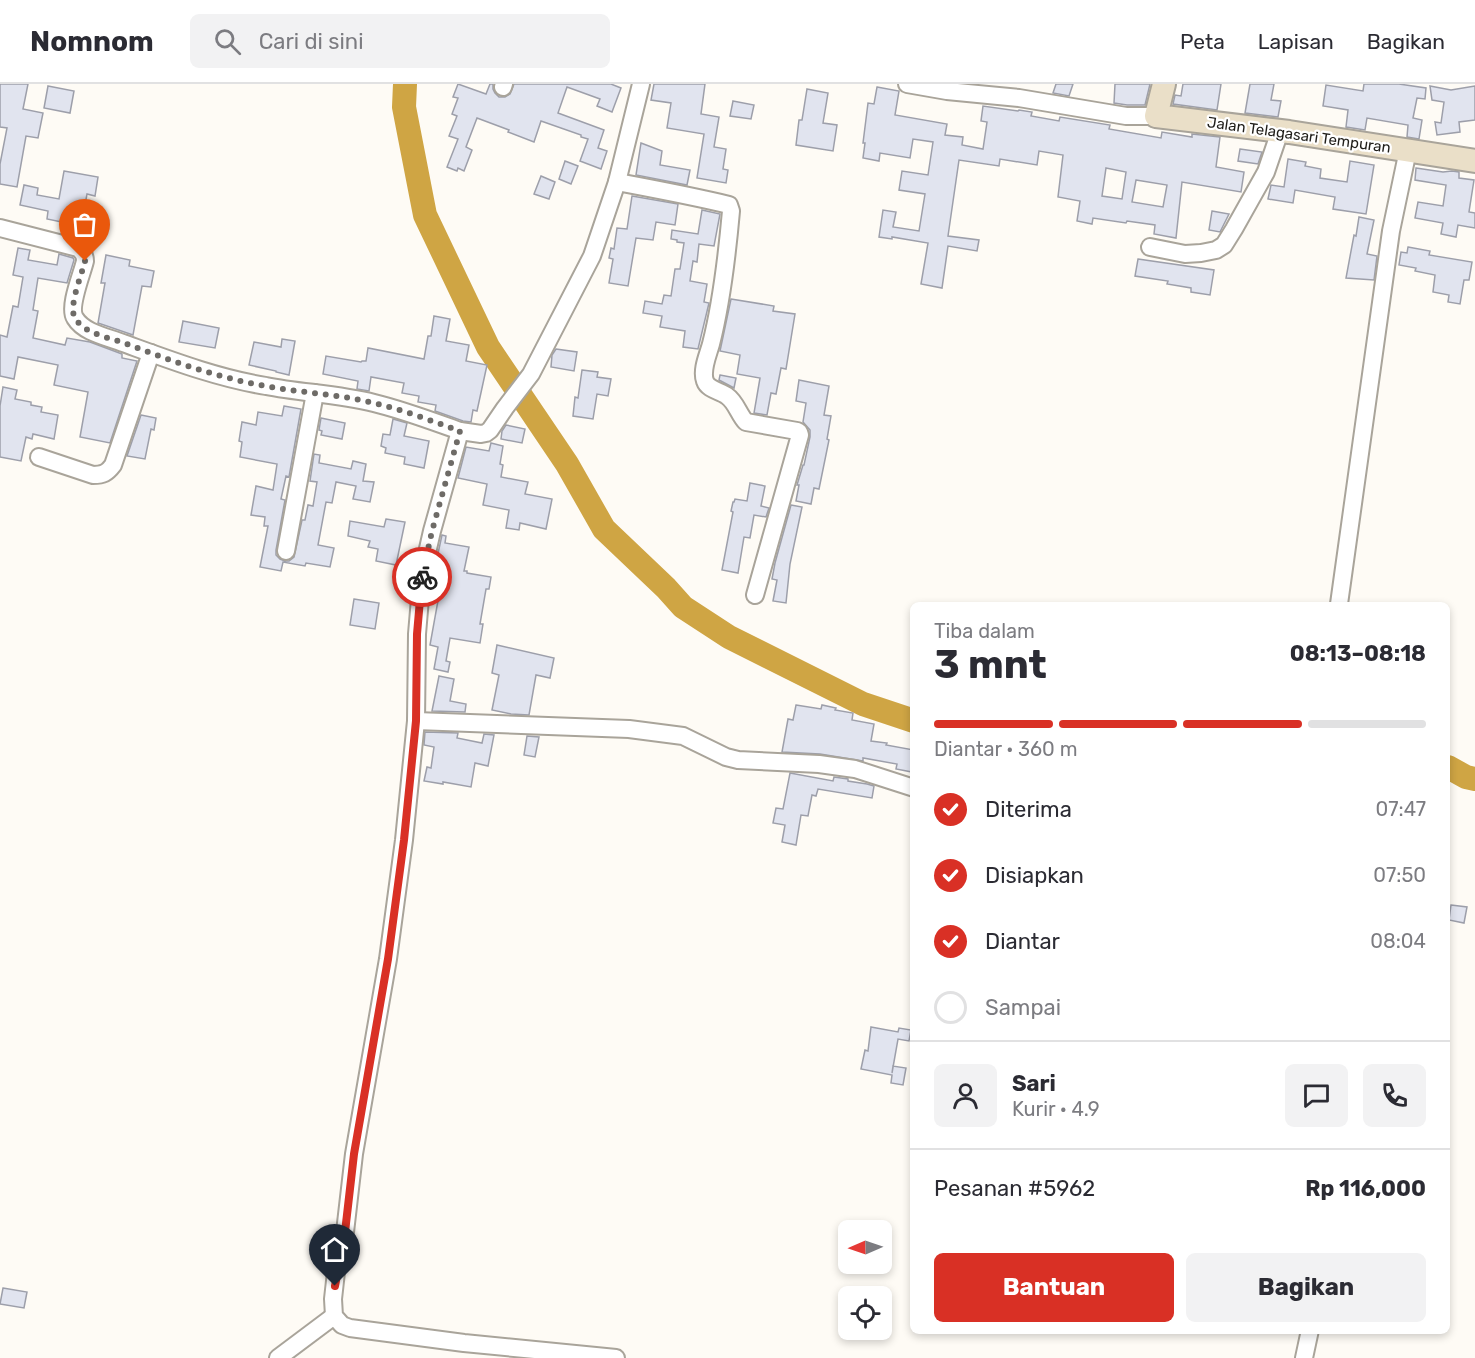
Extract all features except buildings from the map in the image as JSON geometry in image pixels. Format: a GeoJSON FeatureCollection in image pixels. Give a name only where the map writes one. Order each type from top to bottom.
{"type":"FeatureCollection","features":[{"type":"Feature","properties":{"kind":"street"},"geometry":{"type":"LineString","coordinates":[[0,228],[78,248],[82,251],[85,261],[73,314],[81,326],[94,332],[232,380],[267,387],[342,396],[375,403],[460,431],[486,433],[531,374],[592,256],[617,182],[641,84]]}},
{"type":"Feature","properties":{"kind":"street"},"geometry":{"type":"LineString","coordinates":[[907,84],[947,91],[1019,98],[1126,116],[1156,116],[1164,84]]}},
{"type":"Feature","properties":{"kind":"street","name":"Jalan Telagasari Tempuran"},"geometry":{"type":"LineString","coordinates":[[1156,116],[1280,131],[1475,161]]}},
{"type":"Feature","properties":{"kind":"street"},"geometry":{"type":"LineString","coordinates":[[1150,247],[1185,254],[1216,250],[1224,245],[1266,172],[1280,131]]}},
{"type":"Feature","properties":{"kind":"street"},"geometry":{"type":"LineString","coordinates":[[1339,602],[1391,231],[1408,150]]}},
{"type":"Feature","properties":{"kind":"street"},"geometry":{"type":"LineString","coordinates":[[617,182],[729,205],[731,211],[721,293],[704,371],[705,381],[709,387],[729,397],[746,422],[797,431],[800,435],[755,595]]}},
{"type":"Feature","properties":{"kind":"street"},"geometry":{"type":"LineString","coordinates":[[39,457],[93,475],[102,475],[109,471],[151,353]]}},
{"type":"Feature","properties":{"kind":"street"},"geometry":{"type":"LineString","coordinates":[[286,551],[315,393]]}},
{"type":"Feature","properties":{"kind":"street"},"geometry":{"type":"LineString","coordinates":[[460,431],[422,576],[417,634],[416,721],[404,840],[388,959],[354,1154],[345,1232],[336,1272],[334,1316],[342,1325],[350,1328],[464,1343],[615,1358]]}},
{"type":"Feature","properties":{"kind":"street"},"geometry":{"type":"LineString","coordinates":[[416,721],[629,729],[683,736],[738,760],[819,764],[855,769],[910,787]]}},
{"type":"Feature","properties":{"kind":"street"},"geometry":{"type":"LineString","coordinates":[[278,1358],[334,1316]]}},
{"type":"Feature","properties":{"kind":"street"},"geometry":{"type":"LineString","coordinates":[[1304,1358],[1309,1334]]}},
{"type":"Feature","properties":{"kind":"waterway"},"geometry":{"type":"LineString","coordinates":[[405,84],[404,107],[425,215],[488,347],[567,464],[604,529],[683,607],[729,637],[863,704],[910,720]]}},
{"type":"Feature","properties":{"kind":"waterway"},"geometry":{"type":"LineString","coordinates":[[1450,768],[1475,779]]}},
{"type":"Feature","properties":{"kind":"way so far"},"geometry":{"type":"LineString","coordinates":[[85,261],[73,314],[81,326],[94,332],[232,380],[375,403],[460,431],[432,531],[422,577]]}},
{"type":"Feature","properties":{"kind":"route"},"geometry":{"type":"LineString","coordinates":[[335,1286],[345,1232],[354,1154],[388,959],[404,840],[416,721],[417,634],[422,577]]}}]}
